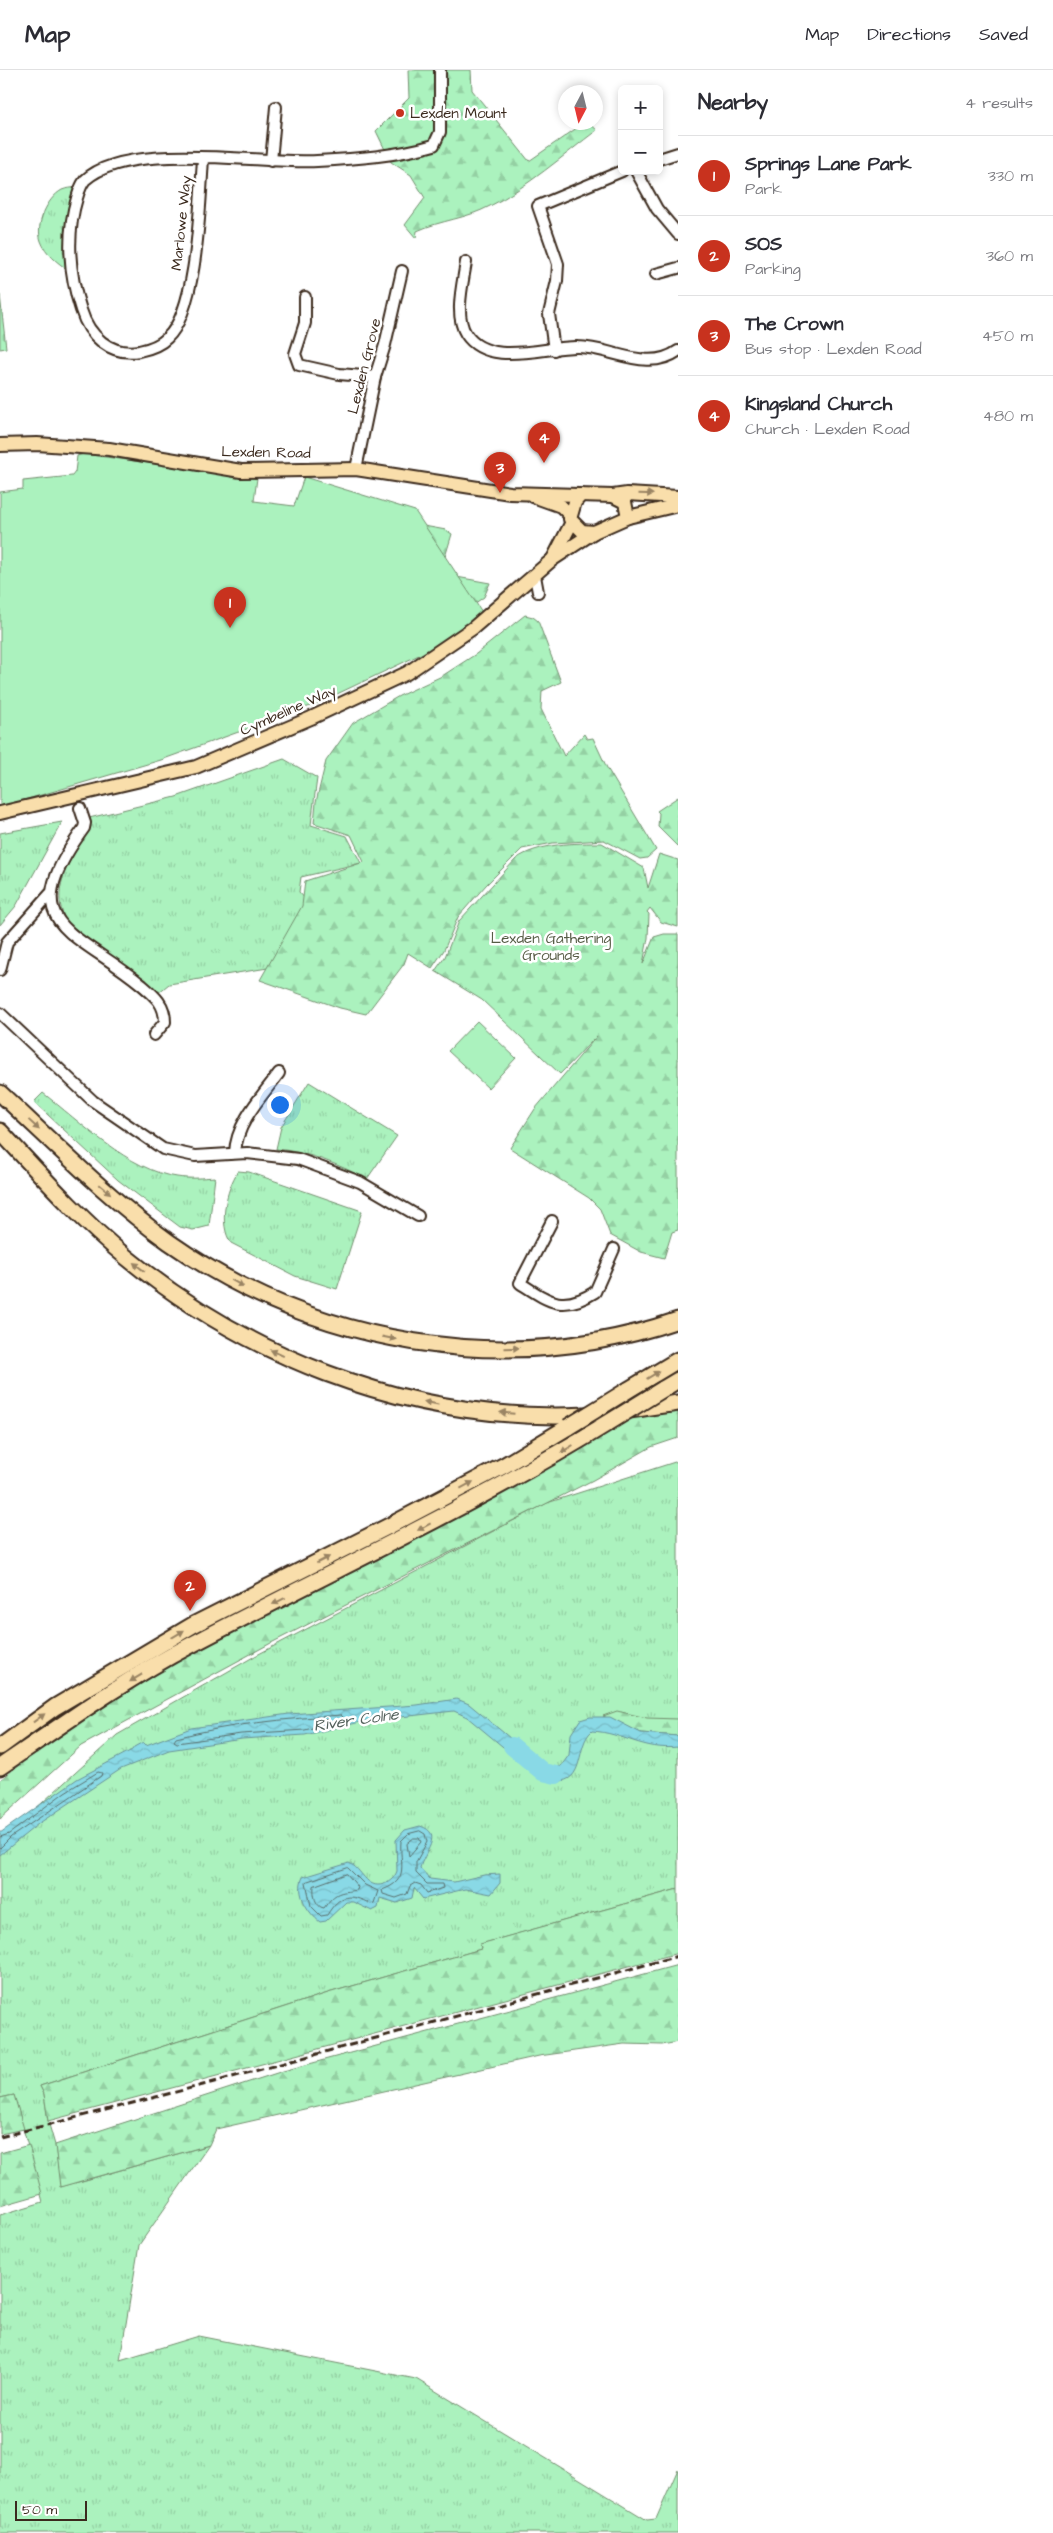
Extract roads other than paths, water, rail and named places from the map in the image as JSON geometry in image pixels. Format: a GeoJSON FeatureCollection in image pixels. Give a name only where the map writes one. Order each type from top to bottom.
{"type":"FeatureCollection","features":[{"type":"Feature","properties":{"kind":"highway"},"geometry":{"type":"LineString","coordinates":[[0,1093],[94,1180],[169,1241],[220,1274],[249,1290],[318,1319],[349,1329],[420,1344],[499,1349],[562,1346],[591,1342],[678,1320]]}},
{"type":"Feature","properties":{"kind":"highway"},"geometry":{"type":"LineString","coordinates":[[0,1131],[85,1219],[124,1255],[157,1281],[185,1302],[236,1332],[321,1372],[406,1398],[443,1406],[505,1413],[556,1416],[678,1403]]}},
{"type":"Feature","properties":{"kind":"highway"},"geometry":{"type":"LineString","coordinates":[[0,1747],[55,1707],[193,1625],[392,1525],[505,1465],[678,1360]]}},
{"type":"Feature","properties":{"kind":"highway"},"geometry":{"type":"LineString","coordinates":[[0,1767],[104,1697],[190,1646],[511,1481],[678,1380]]}},
{"type":"Feature","properties":{"kind":"main road","name":"Lexden Road"},"geometry":{"type":"LineString","coordinates":[[0,445],[37,444],[110,449],[241,471],[356,469],[532,495],[561,506],[582,531],[594,532]]}},
{"type":"Feature","properties":{"kind":"main road","name":"Lexden Road"},"geometry":{"type":"LineString","coordinates":[[532,495],[543,492],[581,495],[613,496],[627,494],[678,497]]}},
{"type":"Feature","properties":{"kind":"main road","name":"Cymbeline Way"},"geometry":{"type":"LineString","coordinates":[[553,559],[571,519],[575,502],[581,495]]}},
{"type":"Feature","properties":{"kind":"main road"},"geometry":{"type":"LineString","coordinates":[[613,496],[625,502],[628,517]]}},
{"type":"Feature","properties":{"kind":"main road","name":"Cymbeline Way"},"geometry":{"type":"LineString","coordinates":[[0,813],[196,767],[311,718],[407,674],[473,628],[553,559],[594,532],[628,517],[678,505]]}},
{"type":"Feature","properties":{"kind":"street","name":"Marlowe Way"},"geometry":{"type":"LineString","coordinates":[[203,159],[196,251],[181,318],[167,338],[148,349],[125,352],[113,349],[91,332],[84,320],[72,275],[70,233],[72,214],[82,184],[97,171],[110,165],[136,160],[203,159],[316,162],[377,155],[434,145],[440,132],[440,70]]}},
{"type":"Feature","properties":{"kind":"street"},"geometry":{"type":"LineString","coordinates":[[271,161],[276,107]]}},
{"type":"Feature","properties":{"kind":"street"},"geometry":{"type":"LineString","coordinates":[[663,158],[678,154]]}},
{"type":"Feature","properties":{"kind":"street"},"geometry":{"type":"LineString","coordinates":[[554,350],[549,314],[557,282],[558,264],[538,206],[618,173]]}},
{"type":"Feature","properties":{"kind":"street"},"geometry":{"type":"LineString","coordinates":[[638,175],[657,209],[678,234]]}},
{"type":"Feature","properties":{"kind":"street"},"geometry":{"type":"LineString","coordinates":[[466,262],[461,320],[466,334],[477,346],[513,353],[554,350],[576,346],[635,359],[653,360],[678,352]]}},
{"type":"Feature","properties":{"kind":"street"},"geometry":{"type":"LineString","coordinates":[[656,274],[678,268]]}},
{"type":"Feature","properties":{"kind":"street","name":"Lexden Grove"},"geometry":{"type":"LineString","coordinates":[[356,469],[375,377],[385,345],[402,270]]}},
{"type":"Feature","properties":{"kind":"street"},"geometry":{"type":"LineString","coordinates":[[305,297],[305,323],[295,354],[299,365],[339,374],[375,377]]}},
{"type":"Feature","properties":{"kind":"street"},"geometry":{"type":"LineString","coordinates":[[535,576],[538,592]]}},
{"type":"Feature","properties":{"kind":"street"},"geometry":{"type":"LineString","coordinates":[[0,970],[7,942],[50,894],[58,867],[84,828],[85,823],[80,808]]}},
{"type":"Feature","properties":{"kind":"street"},"geometry":{"type":"LineString","coordinates":[[50,894],[57,918],[69,933],[121,968],[157,998],[163,1006],[165,1022],[154,1034]]}},
{"type":"Feature","properties":{"kind":"street"},"geometry":{"type":"LineString","coordinates":[[0,1013],[93,1101],[146,1140],[163,1150],[179,1154],[209,1156],[235,1153],[286,1156],[318,1165],[377,1191],[418,1216]]}},
{"type":"Feature","properties":{"kind":"street"},"geometry":{"type":"LineString","coordinates":[[235,1153],[237,1138],[244,1122],[279,1073]]}},
{"type":"Feature","properties":{"kind":"street"},"geometry":{"type":"LineString","coordinates":[[552,1221],[520,1283],[553,1303],[563,1304],[595,1292],[614,1249]]}},
{"type":"Feature","properties":{"kind":"water"},"geometry":{"type":"Polygon","coordinates":[[[457,1699],[469,1704],[534,1758],[526,1766],[467,1717],[454,1711],[365,1721],[305,1735],[242,1739],[169,1750],[121,1769],[38,1824],[0,1855],[0,1833],[77,1779],[132,1750],[143,1742],[146,1745],[191,1728],[289,1714],[417,1705],[457,1699]]]}},
{"type":"Feature","properties":{"kind":"water"},"geometry":{"type":"Polygon","coordinates":[[[590,1717],[610,1717],[641,1733],[678,1736],[678,1747],[654,1746],[603,1732],[592,1731],[583,1745],[579,1762],[572,1776],[565,1780],[553,1781],[543,1778],[531,1770],[539,1762],[550,1769],[561,1766],[569,1755],[571,1734],[580,1720],[590,1717]]]}},
{"type":"Feature","properties":{"kind":"water"},"geometry":{"type":"Polygon","coordinates":[[[420,1826],[427,1829],[432,1839],[420,1868],[430,1879],[454,1882],[484,1875],[500,1874],[500,1883],[491,1894],[465,1889],[423,1899],[414,1888],[412,1898],[397,1903],[380,1898],[378,1908],[372,1911],[353,1902],[346,1902],[326,1921],[320,1922],[307,1908],[301,1890],[303,1877],[349,1863],[373,1884],[386,1883],[394,1877],[397,1871],[396,1840],[405,1830],[420,1826]]]}},
{"type":"Feature","properties":{"kind":"waterway","name":"River Colne"},"geometry":{"type":"LineString","coordinates":[[512,1746],[543,1772],[556,1775]]}},
{"type":"Feature","properties":{"kind":"railway"},"geometry":{"type":"LineString","coordinates":[[0,2137],[203,2085],[678,1956]]}},
{"type":"Feature","properties":{"kind":"place","name":"Lexden Mount"},"geometry":{"type":"Point","coordinates":[400,113]}},
{"type":"Feature","properties":{"kind":"place","name":"Kingsland Church"},"geometry":{"type":"Point","coordinates":[544,463]}},
{"type":"Feature","properties":{"kind":"place","name":"The Crown"},"geometry":{"type":"Point","coordinates":[500,493]}},
{"type":"Feature","properties":{"kind":"place","name":"Springs Lane Park"},"geometry":{"type":"Point","coordinates":[230,628]}},
{"type":"Feature","properties":{"kind":"place","name":"SOS"},"geometry":{"type":"Point","coordinates":[190,1611]}},
{"type":"Feature","properties":{"kind":"park label","name":"Lexden Gathering Grounds"},"geometry":{"type":"Point","coordinates":[551,946]}}]}
